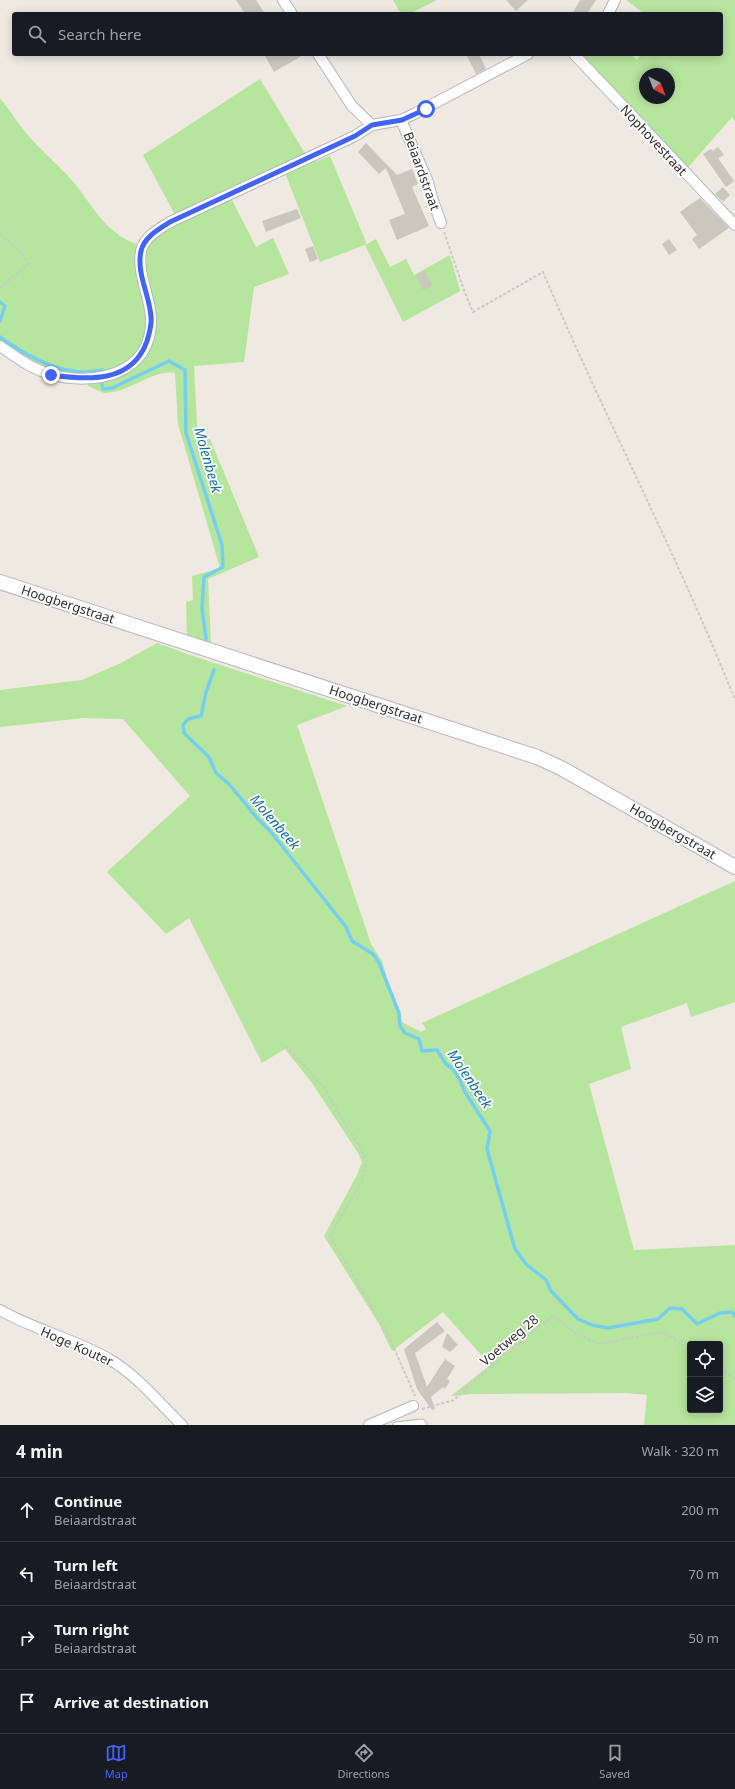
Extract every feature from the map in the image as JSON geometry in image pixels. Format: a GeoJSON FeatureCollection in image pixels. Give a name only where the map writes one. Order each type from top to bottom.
{"type":"FeatureCollection","features":[{"type":"Feature","properties":{"kind":"street"},"geometry":{"type":"LineString","coordinates":[[283,0],[291,12]]}},
{"type":"Feature","properties":{"kind":"street"},"geometry":{"type":"LineString","coordinates":[[609,12],[615,0]]}},
{"type":"Feature","properties":{"kind":"street"},"geometry":{"type":"LineString","coordinates":[[319,56],[352,106],[372,125]]}},
{"type":"Feature","properties":{"kind":"street","name":"Beiaardstraat"},"geometry":{"type":"LineString","coordinates":[[0,346],[32,367],[51,375],[86,379],[102,377],[120,372],[135,362],[144,348],[150,333],[151,317],[141,269],[141,251],[147,239],[170,222],[355,136],[372,125],[402,120],[447,98],[524,56]]}},
{"type":"Feature","properties":{"kind":"street","name":"Nophovestraat"},"geometry":{"type":"LineString","coordinates":[[576,56],[735,225]]}},
{"type":"Feature","properties":{"kind":"street","name":"Beiaardstraat"},"geometry":{"type":"LineString","coordinates":[[402,120],[428,182],[441,223]]}},
{"type":"Feature","properties":{"kind":"street","name":"Hoogbergstraat"},"geometry":{"type":"LineString","coordinates":[[0,582],[537,757],[568,772],[735,867]]}},
{"type":"Feature","properties":{"kind":"street","name":"Hoge Kouter"},"geometry":{"type":"LineString","coordinates":[[0,1310],[32,1327],[87,1348],[110,1360],[133,1378],[182,1425]]}},
{"type":"Feature","properties":{"kind":"street"},"geometry":{"type":"LineString","coordinates":[[372,1424],[413,1406]]}},
{"type":"Feature","properties":{"kind":"lane"},"geometry":{"type":"LineString","coordinates":[[396,1425],[422,1422],[424,1425]]}},
{"type":"Feature","properties":{"kind":"path"},"geometry":{"type":"LineString","coordinates":[[441,223],[473,312],[543,272],[574,345],[687,586],[735,700]]}},
{"type":"Feature","properties":{"kind":"path"},"geometry":{"type":"LineString","coordinates":[[0,234],[24,255],[28,264],[0,288]]}},
{"type":"Feature","properties":{"kind":"path"},"geometry":{"type":"LineString","coordinates":[[286,1046],[323,1086],[367,1160],[362,1181],[330,1236],[387,1332],[416,1397],[413,1406]]}},
{"type":"Feature","properties":{"kind":"path","name":"Voetweg 28"},"geometry":{"type":"LineString","coordinates":[[413,1406],[418,1410],[454,1400],[506,1353],[553,1316],[578,1335],[599,1344],[663,1332],[687,1347]]}},
{"type":"Feature","properties":{"kind":"path"},"geometry":{"type":"LineString","coordinates":[[723,1371],[735,1379]]}},
{"type":"Feature","properties":{"kind":"green space"},"geometry":{"type":"Polygon","coordinates":[[[393,0],[437,0],[413,12],[400,12],[393,0]]]}},
{"type":"Feature","properties":{"kind":"green space"},"geometry":{"type":"Polygon","coordinates":[[[626,0],[735,0],[735,122],[732,117],[685,171],[579,56],[632,56],[637,60],[640,56],[723,56],[723,12],[642,12],[626,0]]]}},
{"type":"Feature","properties":{"kind":"green space"},"geometry":{"type":"Polygon","coordinates":[[[260,79],[306,155],[175,215],[143,155],[260,79]]]}},
{"type":"Feature","properties":{"kind":"green space"},"geometry":{"type":"Polygon","coordinates":[[[0,98],[29,136],[77,186],[106,224],[125,239],[138,245],[148,321],[144,340],[137,354],[121,366],[99,375],[63,373],[36,365],[0,343],[0,98]]]}},
{"type":"Feature","properties":{"kind":"green space"},"geometry":{"type":"Polygon","coordinates":[[[330,156],[366,242],[365,245],[320,262],[285,173],[330,156]]]}},
{"type":"Feature","properties":{"kind":"green space"},"geometry":{"type":"Polygon","coordinates":[[[231,198],[256,247],[273,238],[289,274],[254,287],[244,362],[194,366],[198,442],[210,439],[259,557],[208,579],[211,645],[187,637],[186,602],[193,600],[192,576],[220,568],[178,424],[175,373],[159,374],[115,392],[104,393],[88,386],[89,382],[105,381],[148,349],[144,260],[150,243],[156,236],[175,223],[231,198]]]}},
{"type":"Feature","properties":{"kind":"green space"},"geometry":{"type":"Polygon","coordinates":[[[376,239],[390,267],[406,259],[414,275],[450,255],[460,291],[403,322],[365,245],[376,239]]]}},
{"type":"Feature","properties":{"kind":"green space"},"geometry":{"type":"Polygon","coordinates":[[[157,643],[347,706],[297,725],[371,944],[382,961],[400,1021],[421,1032],[426,1029],[422,1023],[735,881],[735,1002],[691,1017],[687,1003],[621,1027],[631,1069],[589,1084],[634,1250],[735,1245],[735,1425],[644,1425],[647,1395],[626,1393],[471,1394],[451,1396],[490,1365],[443,1312],[392,1351],[379,1324],[324,1236],[357,1175],[362,1162],[358,1153],[312,1083],[285,1049],[262,1063],[189,918],[166,934],[107,872],[190,796],[123,719],[84,718],[0,727],[0,690],[82,680],[121,663],[157,643]]]}},
{"type":"Feature","properties":{"kind":"building"},"geometry":{"type":"Polygon","coordinates":[[[236,0],[256,0],[264,12],[244,12],[236,0]]]}},
{"type":"Feature","properties":{"kind":"building"},"geometry":{"type":"Polygon","coordinates":[[[506,0],[528,0],[516,11],[506,0]]]}},
{"type":"Feature","properties":{"kind":"building"},"geometry":{"type":"Polygon","coordinates":[[[580,0],[596,0],[588,12],[573,12],[580,0]]]}},
{"type":"Feature","properties":{"kind":"building"},"geometry":{"type":"Polygon","coordinates":[[[265,56],[302,56],[274,72],[265,56]]]}},
{"type":"Feature","properties":{"kind":"building"},"geometry":{"type":"Polygon","coordinates":[[[467,56],[480,56],[486,69],[476,74],[467,56]]]}},
{"type":"Feature","properties":{"kind":"building"},"geometry":{"type":"Polygon","coordinates":[[[366,143],[397,175],[412,169],[418,184],[412,187],[429,226],[397,240],[389,220],[405,214],[386,168],[379,174],[358,152],[366,143]]]}},
{"type":"Feature","properties":{"kind":"building"},"geometry":{"type":"Polygon","coordinates":[[[718,147],[724,155],[718,158],[734,181],[726,187],[703,154],[711,149],[713,151],[718,147]]]}},
{"type":"Feature","properties":{"kind":"building"},"geometry":{"type":"Polygon","coordinates":[[[723,187],[730,195],[723,202],[715,194],[723,187]]]}},
{"type":"Feature","properties":{"kind":"building"},"geometry":{"type":"Polygon","coordinates":[[[700,198],[729,228],[699,249],[692,239],[697,235],[680,212],[700,198]]]}},
{"type":"Feature","properties":{"kind":"building"},"geometry":{"type":"Polygon","coordinates":[[[297,209],[301,218],[266,232],[262,221],[297,209]]]}},
{"type":"Feature","properties":{"kind":"building"},"geometry":{"type":"Polygon","coordinates":[[[669,239],[677,250],[669,255],[662,244],[669,239]]]}},
{"type":"Feature","properties":{"kind":"building"},"geometry":{"type":"Polygon","coordinates":[[[313,246],[318,259],[310,262],[305,249],[313,246]]]}},
{"type":"Feature","properties":{"kind":"building"},"geometry":{"type":"Polygon","coordinates":[[[425,271],[432,286],[423,290],[416,275],[425,271]]]}},
{"type":"Feature","properties":{"kind":"building"},"geometry":{"type":"Polygon","coordinates":[[[437,1322],[445,1331],[415,1353],[427,1387],[445,1359],[455,1366],[447,1379],[450,1381],[445,1389],[443,1387],[431,1397],[435,1409],[432,1410],[417,1389],[404,1349],[437,1322]]]}},
{"type":"Feature","properties":{"kind":"building"},"geometry":{"type":"Polygon","coordinates":[[[447,1333],[458,1345],[450,1352],[442,1347],[447,1333]]]}},
{"type":"Feature","properties":{"kind":"waterway","name":"Molenbeek"},"geometry":{"type":"LineString","coordinates":[[0,302],[5,306],[0,321]]}},
{"type":"Feature","properties":{"kind":"waterway","name":"Molenbeek"},"geometry":{"type":"LineString","coordinates":[[0,337],[28,355],[49,365],[70,371],[92,372],[103,370]]}},
{"type":"Feature","properties":{"kind":"waterway","name":"Molenbeek"},"geometry":{"type":"LineString","coordinates":[[102,384],[103,389],[112,388],[169,361],[185,370],[186,433],[222,545],[223,567],[204,577],[202,608],[206,639]]}},
{"type":"Feature","properties":{"kind":"waterway","name":"Molenbeek"},"geometry":{"type":"LineString","coordinates":[[214,670],[206,692],[201,716],[188,719],[183,725],[184,733],[209,757],[216,773],[229,784],[257,818],[271,832],[346,927],[352,941],[373,954],[379,963],[399,1013],[400,1026],[405,1033],[419,1039],[422,1051],[437,1050],[446,1064],[453,1069],[465,1092],[490,1131],[487,1149],[515,1249],[526,1264],[546,1280],[551,1291],[578,1319],[592,1325],[608,1328],[658,1319],[670,1308],[682,1309],[697,1324],[720,1313],[732,1312],[735,1316]]}},
{"type":"Feature","properties":{"kind":"route"},"geometry":{"type":"LineString","coordinates":[[51,375],[86,379],[102,377],[120,372],[135,362],[144,348],[150,333],[151,317],[141,269],[141,251],[147,239],[157,231],[170,222],[355,136],[372,125],[402,120],[426,109]]}}]}
